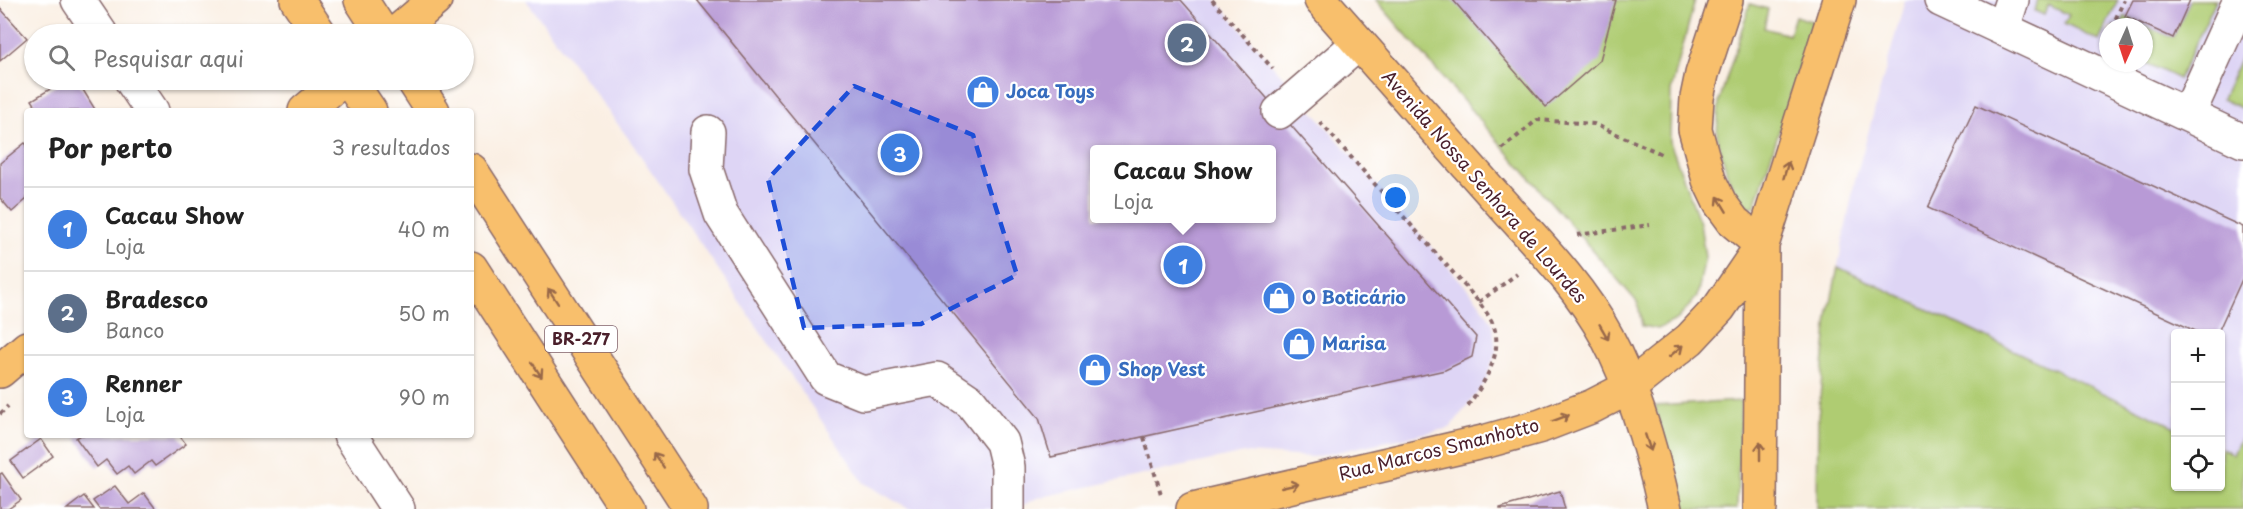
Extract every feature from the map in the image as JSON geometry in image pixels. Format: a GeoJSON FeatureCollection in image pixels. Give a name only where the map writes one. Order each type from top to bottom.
{"type":"FeatureCollection","features":[{"type":"Feature","properties":{"kind":"main road"},"geometry":{"type":"LineString","coordinates":[[297,0],[313,24]]}},
{"type":"Feature","properties":{"kind":"main road"},"geometry":{"type":"LineString","coordinates":[[377,21],[435,0]]}},
{"type":"Feature","properties":{"kind":"main road","name":"Avenida Nossa Senhora de Lourdes"},"geometry":{"type":"LineString","coordinates":[[1321,0],[1569,280],[1607,337],[1630,387],[1656,466],[1665,509]]}},
{"type":"Feature","properties":{"kind":"main road"},"geometry":{"type":"LineString","coordinates":[[1725,0],[1702,74],[1697,98],[1695,129],[1709,180],[1720,203],[1734,222],[1762,246]]}},
{"type":"Feature","properties":{"kind":"main road"},"geometry":{"type":"LineString","coordinates":[[1760,509],[1762,246],[1839,0]]}},
{"type":"Feature","properties":{"kind":"main road"},"geometry":{"type":"LineString","coordinates":[[309,108],[330,90]]}},
{"type":"Feature","properties":{"kind":"main road"},"geometry":{"type":"LineString","coordinates":[[356,90],[368,108]]}},
{"type":"Feature","properties":{"kind":"main road"},"geometry":{"type":"LineString","coordinates":[[419,90],[431,108]]}},
{"type":"Feature","properties":{"kind":"main road","name":"BR-277"},"geometry":{"type":"LineString","coordinates":[[474,175],[691,509]]}},
{"type":"Feature","properties":{"kind":"main road","name":"Rua Marcos Smanhotto"},"geometry":{"type":"LineString","coordinates":[[1178,504],[1487,441],[1551,422],[1593,406],[1630,387],[1664,361],[1697,331],[1719,308],[1762,246]]}},
{"type":"Feature","properties":{"kind":"main road","name":"BR-277"},"geometry":{"type":"LineString","coordinates":[[474,273],[627,509]]}},
{"type":"Feature","properties":{"kind":"main road"},"geometry":{"type":"LineString","coordinates":[[0,371],[24,351]]}},
{"type":"Feature","properties":{"kind":"street"},"geometry":{"type":"LineString","coordinates":[[78,0],[94,24]]}},
{"type":"Feature","properties":{"kind":"street"},"geometry":{"type":"LineString","coordinates":[[1941,0],[2007,14],[2188,116],[2243,141]]}},
{"type":"Feature","properties":{"kind":"street"},"geometry":{"type":"LineString","coordinates":[[2188,116],[2240,0]]}},
{"type":"Feature","properties":{"kind":"street"},"geometry":{"type":"LineString","coordinates":[[1288,104],[1359,43]]}},
{"type":"Feature","properties":{"kind":"street"},"geometry":{"type":"LineString","coordinates":[[138,90],[150,108]]}},
{"type":"Feature","properties":{"kind":"street"},"geometry":{"type":"LineString","coordinates":[[708,132],[706,169],[721,214],[826,378],[863,393],[937,379],[971,402],[1002,442],[1008,467],[1008,509]]}},
{"type":"Feature","properties":{"kind":"street"},"geometry":{"type":"LineString","coordinates":[[352,438],[398,509]]}},
{"type":"Feature","properties":{"kind":"path"},"geometry":{"type":"LineString","coordinates":[[1212,0],[1288,104],[1479,302],[1493,324],[1496,352],[1484,384],[1464,411]]}},
{"type":"Feature","properties":{"kind":"path"},"geometry":{"type":"LineString","coordinates":[[2116,18],[2124,0]]}},
{"type":"Feature","properties":{"kind":"path"},"geometry":{"type":"LineString","coordinates":[[1494,155],[1537,120],[1594,124],[1664,155]]}},
{"type":"Feature","properties":{"kind":"path"},"geometry":{"type":"LineString","coordinates":[[1575,235],[1650,225]]}},
{"type":"Feature","properties":{"kind":"path"},"geometry":{"type":"LineString","coordinates":[[1479,302],[1519,272]]}},
{"type":"Feature","properties":{"kind":"path"},"geometry":{"type":"LineString","coordinates":[[1144,437],[1178,504]]}},
{"type":"Feature","properties":{"kind":"highlighted area"},"geometry":{"type":"Polygon","coordinates":[[[854,86],[973,135],[1017,275],[921,324],[804,328],[768,179],[854,86]]]}},
{"type":"Feature","properties":{"kind":"shaded area"},"geometry":{"type":"Polygon","coordinates":[[[526,0],[1216,0],[1479,302],[1493,324],[1496,352],[1484,384],[1450,428],[1313,457],[1244,453],[1037,498],[1016,509],[909,509],[864,483],[634,146],[526,0]]]}},
{"type":"Feature","properties":{"kind":"shaded area"},"geometry":{"type":"Polygon","coordinates":[[[1905,0],[2243,0],[2243,509],[1817,509],[1818,417],[1828,316],[1855,180],[1905,0]]]}},
{"type":"Feature","properties":{"kind":"green space"},"geometry":{"type":"Polygon","coordinates":[[[1376,0],[1695,0],[1671,91],[1670,142],[1700,223],[1705,257],[1697,297],[1678,319],[1658,329],[1642,326],[1638,303],[1376,0]]]}},
{"type":"Feature","properties":{"kind":"green space"},"geometry":{"type":"Polygon","coordinates":[[[2038,0],[2118,0],[2110,18],[2099,18],[2099,41],[2064,24],[2069,15],[2048,5],[2044,15],[2035,11],[2038,0]]]}},
{"type":"Feature","properties":{"kind":"green space"},"geometry":{"type":"Polygon","coordinates":[[[2190,0],[2216,0],[2179,79],[2153,66],[2153,29],[2173,38],[2190,0]]]}},
{"type":"Feature","properties":{"kind":"green space"},"geometry":{"type":"Polygon","coordinates":[[[1750,4],[1768,9],[1764,28],[1789,35],[1795,16],[1814,22],[1755,206],[1748,208],[1741,204],[1727,174],[1717,135],[1719,102],[1750,4]]]}},
{"type":"Feature","properties":{"kind":"green space"},"geometry":{"type":"Polygon","coordinates":[[[2243,53],[2243,109],[2222,99],[2243,53]]]}},
{"type":"Feature","properties":{"kind":"green space"},"geometry":{"type":"Polygon","coordinates":[[[1838,267],[2171,425],[2171,491],[2225,491],[2225,450],[2233,454],[2243,434],[2243,509],[1817,509],[1818,417],[1828,316],[1838,267]]]}},
{"type":"Feature","properties":{"kind":"green space"},"geometry":{"type":"Polygon","coordinates":[[[1741,401],[1737,509],[1678,509],[1655,406],[1741,401]]]}},
{"type":"Feature","properties":{"kind":"building"},"geometry":{"type":"Polygon","coordinates":[[[697,0],[1181,0],[1476,337],[1472,357],[1445,370],[1051,457],[1039,418],[697,0]]]}},
{"type":"Feature","properties":{"kind":"building"},"geometry":{"type":"Polygon","coordinates":[[[1453,0],[1616,0],[1600,60],[1546,107],[1453,0]]]}},
{"type":"Feature","properties":{"kind":"building"},"geometry":{"type":"Polygon","coordinates":[[[2133,0],[2190,0],[2173,38],[2153,29],[2153,18],[2125,16],[2133,0]]]}},
{"type":"Feature","properties":{"kind":"building"},"geometry":{"type":"Polygon","coordinates":[[[0,8],[24,35],[24,41],[0,61],[0,8]]]}},
{"type":"Feature","properties":{"kind":"building"},"geometry":{"type":"Polygon","coordinates":[[[48,90],[83,90],[94,108],[37,108],[32,100],[48,90]]]}},
{"type":"Feature","properties":{"kind":"building"},"geometry":{"type":"Polygon","coordinates":[[[1976,105],[2243,227],[2243,277],[2219,329],[2191,329],[1928,208],[1976,105]]]}},
{"type":"Feature","properties":{"kind":"building"},"geometry":{"type":"Polygon","coordinates":[[[24,144],[24,202],[12,212],[0,198],[0,163],[24,144]]]}},
{"type":"Feature","properties":{"kind":"building"},"geometry":{"type":"Polygon","coordinates":[[[76,438],[181,438],[186,444],[155,466],[151,461],[134,474],[128,466],[117,474],[106,460],[97,467],[76,438]]]}},
{"type":"Feature","properties":{"kind":"building"},"geometry":{"type":"Polygon","coordinates":[[[41,439],[53,456],[23,478],[11,461],[41,439]]]}},
{"type":"Feature","properties":{"kind":"building"},"geometry":{"type":"Polygon","coordinates":[[[2,473],[21,500],[8,509],[0,509],[0,474],[2,473]]]}},
{"type":"Feature","properties":{"kind":"building"},"geometry":{"type":"Polygon","coordinates":[[[115,486],[129,504],[144,493],[156,509],[99,509],[93,501],[115,486]]]}},
{"type":"Feature","properties":{"kind":"building"},"geometry":{"type":"Polygon","coordinates":[[[1560,491],[1565,509],[1500,509],[1500,508],[1560,491]]]}},
{"type":"Feature","properties":{"kind":"building"},"geometry":{"type":"Polygon","coordinates":[[[84,496],[94,509],[67,509],[84,496]]]}},
{"type":"Feature","properties":{"kind":"place","name":"Bradesco"},"geometry":{"type":"Point","coordinates":[1187,43]}},
{"type":"Feature","properties":{"kind":"place","name":"Joca Toys"},"geometry":{"type":"Point","coordinates":[983,92]}},
{"type":"Feature","properties":{"kind":"place","name":"Renner"},"geometry":{"type":"Point","coordinates":[900,153]}},
{"type":"Feature","properties":{"kind":"place","name":"Cacau Show"},"geometry":{"type":"Point","coordinates":[1183,265]}},
{"type":"Feature","properties":{"kind":"place","name":"O Boticário"},"geometry":{"type":"Point","coordinates":[1279,298]}},
{"type":"Feature","properties":{"kind":"place","name":"Marisa"},"geometry":{"type":"Point","coordinates":[1299,344]}},
{"type":"Feature","properties":{"kind":"place","name":"Shop Vest"},"geometry":{"type":"Point","coordinates":[1095,370]}}]}
